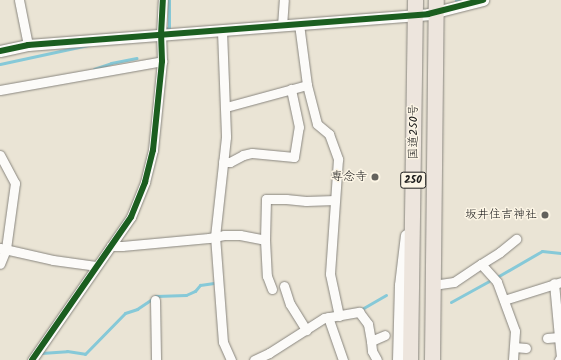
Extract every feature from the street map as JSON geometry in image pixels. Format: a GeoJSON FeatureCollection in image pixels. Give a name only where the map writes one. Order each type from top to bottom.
{"type":"FeatureCollection","features":[{"type":"Feature","properties":{"kind":"highway","name":"国道250号"},"geometry":{"type":"LineString","coordinates":[[410,360],[414,174],[415,0]]}},
{"type":"Feature","properties":{"kind":"highway","name":"国道250号"},"geometry":{"type":"LineString","coordinates":[[432,360],[436,6]]}},
{"type":"Feature","properties":{"kind":"street"},"geometry":{"type":"LineString","coordinates":[[19,0],[28,45]]}},
{"type":"Feature","properties":{"kind":"street"},"geometry":{"type":"LineString","coordinates":[[32,360],[131,217],[145,182],[153,150],[162,61],[161,35],[164,0]]}},
{"type":"Feature","properties":{"kind":"street"},"geometry":{"type":"LineString","coordinates":[[282,26],[284,0]]}},
{"type":"Feature","properties":{"kind":"street"},"geometry":{"type":"LineString","coordinates":[[0,51],[28,45],[415,15],[436,6],[483,0]]}},
{"type":"Feature","properties":{"kind":"street"},"geometry":{"type":"LineString","coordinates":[[299,24],[307,84],[317,124],[329,134],[338,160],[330,274],[339,316]]}},
{"type":"Feature","properties":{"kind":"street"},"geometry":{"type":"LineString","coordinates":[[222,31],[226,137],[215,236],[223,342],[231,360]]}},
{"type":"Feature","properties":{"kind":"street"},"geometry":{"type":"LineString","coordinates":[[0,90],[162,61]]}},
{"type":"Feature","properties":{"kind":"street"},"geometry":{"type":"LineString","coordinates":[[226,107],[307,84]]}},
{"type":"Feature","properties":{"kind":"street"},"geometry":{"type":"LineString","coordinates":[[223,162],[230,162],[243,155],[252,153],[294,157],[299,127],[292,89]]}},
{"type":"Feature","properties":{"kind":"street"},"geometry":{"type":"LineString","coordinates":[[0,155],[16,184],[0,264]]}},
{"type":"Feature","properties":{"kind":"street"},"geometry":{"type":"LineString","coordinates":[[398,360],[400,285],[414,174]]}},
{"type":"Feature","properties":{"kind":"street"},"geometry":{"type":"LineString","coordinates":[[272,289],[267,276],[265,240],[266,200],[286,199],[306,202],[335,200]]}},
{"type":"Feature","properties":{"kind":"street"},"geometry":{"type":"LineString","coordinates":[[110,246],[157,244],[215,236],[240,235],[265,240]]}},
{"type":"Feature","properties":{"kind":"street"},"geometry":{"type":"LineString","coordinates":[[433,285],[454,282],[500,252],[516,239]]}},
{"type":"Feature","properties":{"kind":"street"},"geometry":{"type":"LineString","coordinates":[[3,249],[53,260],[96,266]]}},
{"type":"Feature","properties":{"kind":"street"},"geometry":{"type":"LineString","coordinates":[[481,264],[497,282],[515,331],[513,360]]}},
{"type":"Feature","properties":{"kind":"street"},"geometry":{"type":"LineString","coordinates":[[504,300],[558,282],[561,357],[559,360]]}},
{"type":"Feature","properties":{"kind":"street"},"geometry":{"type":"LineString","coordinates":[[284,286],[290,304],[306,330]]}},
{"type":"Feature","properties":{"kind":"street"},"geometry":{"type":"LineString","coordinates":[[155,300],[156,360]]}},
{"type":"Feature","properties":{"kind":"street"},"geometry":{"type":"LineString","coordinates":[[254,360],[328,317],[359,312],[368,324],[372,351],[377,360]]}},
{"type":"Feature","properties":{"kind":"street"},"geometry":{"type":"LineString","coordinates":[[328,317],[343,360]]}},
{"type":"Feature","properties":{"kind":"street"},"geometry":{"type":"LineString","coordinates":[[371,341],[385,335]]}},
{"type":"Feature","properties":{"kind":"street"},"geometry":{"type":"LineString","coordinates":[[547,338],[559,337]]}},
{"type":"Feature","properties":{"kind":"street"},"geometry":{"type":"LineString","coordinates":[[514,347],[526,348]]}},
{"type":"Feature","properties":{"kind":"waterway"},"geometry":{"type":"LineString","coordinates":[[162,29],[169,28],[169,0]]}},
{"type":"Feature","properties":{"kind":"waterway"},"geometry":{"type":"LineString","coordinates":[[0,64],[88,45]]}},
{"type":"Feature","properties":{"kind":"waterway"},"geometry":{"type":"LineString","coordinates":[[94,69],[111,63],[137,58]]}},
{"type":"Feature","properties":{"kind":"waterway"},"geometry":{"type":"LineString","coordinates":[[497,277],[542,251],[561,253]]}},
{"type":"Feature","properties":{"kind":"waterway"},"geometry":{"type":"LineString","coordinates":[[451,302],[489,281]]}},
{"type":"Feature","properties":{"kind":"waterway"},"geometry":{"type":"LineString","coordinates":[[41,353],[67,351],[85,354],[125,313],[137,309],[156,296],[186,295],[195,291],[200,285],[214,283]]}},
{"type":"Feature","properties":{"kind":"waterway"},"geometry":{"type":"LineString","coordinates":[[360,310],[386,295]]}},
{"type":"Feature","properties":{"kind":"cycle path"},"geometry":{"type":"LineString","coordinates":[[32,360],[131,217],[145,182],[153,150],[162,61],[161,35],[163,0]]}},
{"type":"Feature","properties":{"kind":"cycle path"},"geometry":{"type":"LineString","coordinates":[[0,51],[28,45],[428,14],[483,0]]}},
{"type":"Feature","properties":{"kind":"place","name":"専念寺"},"geometry":{"type":"Point","coordinates":[375,177]}},
{"type":"Feature","properties":{"kind":"place","name":"坂井住吉神社"},"geometry":{"type":"Point","coordinates":[545,215]}}]}
